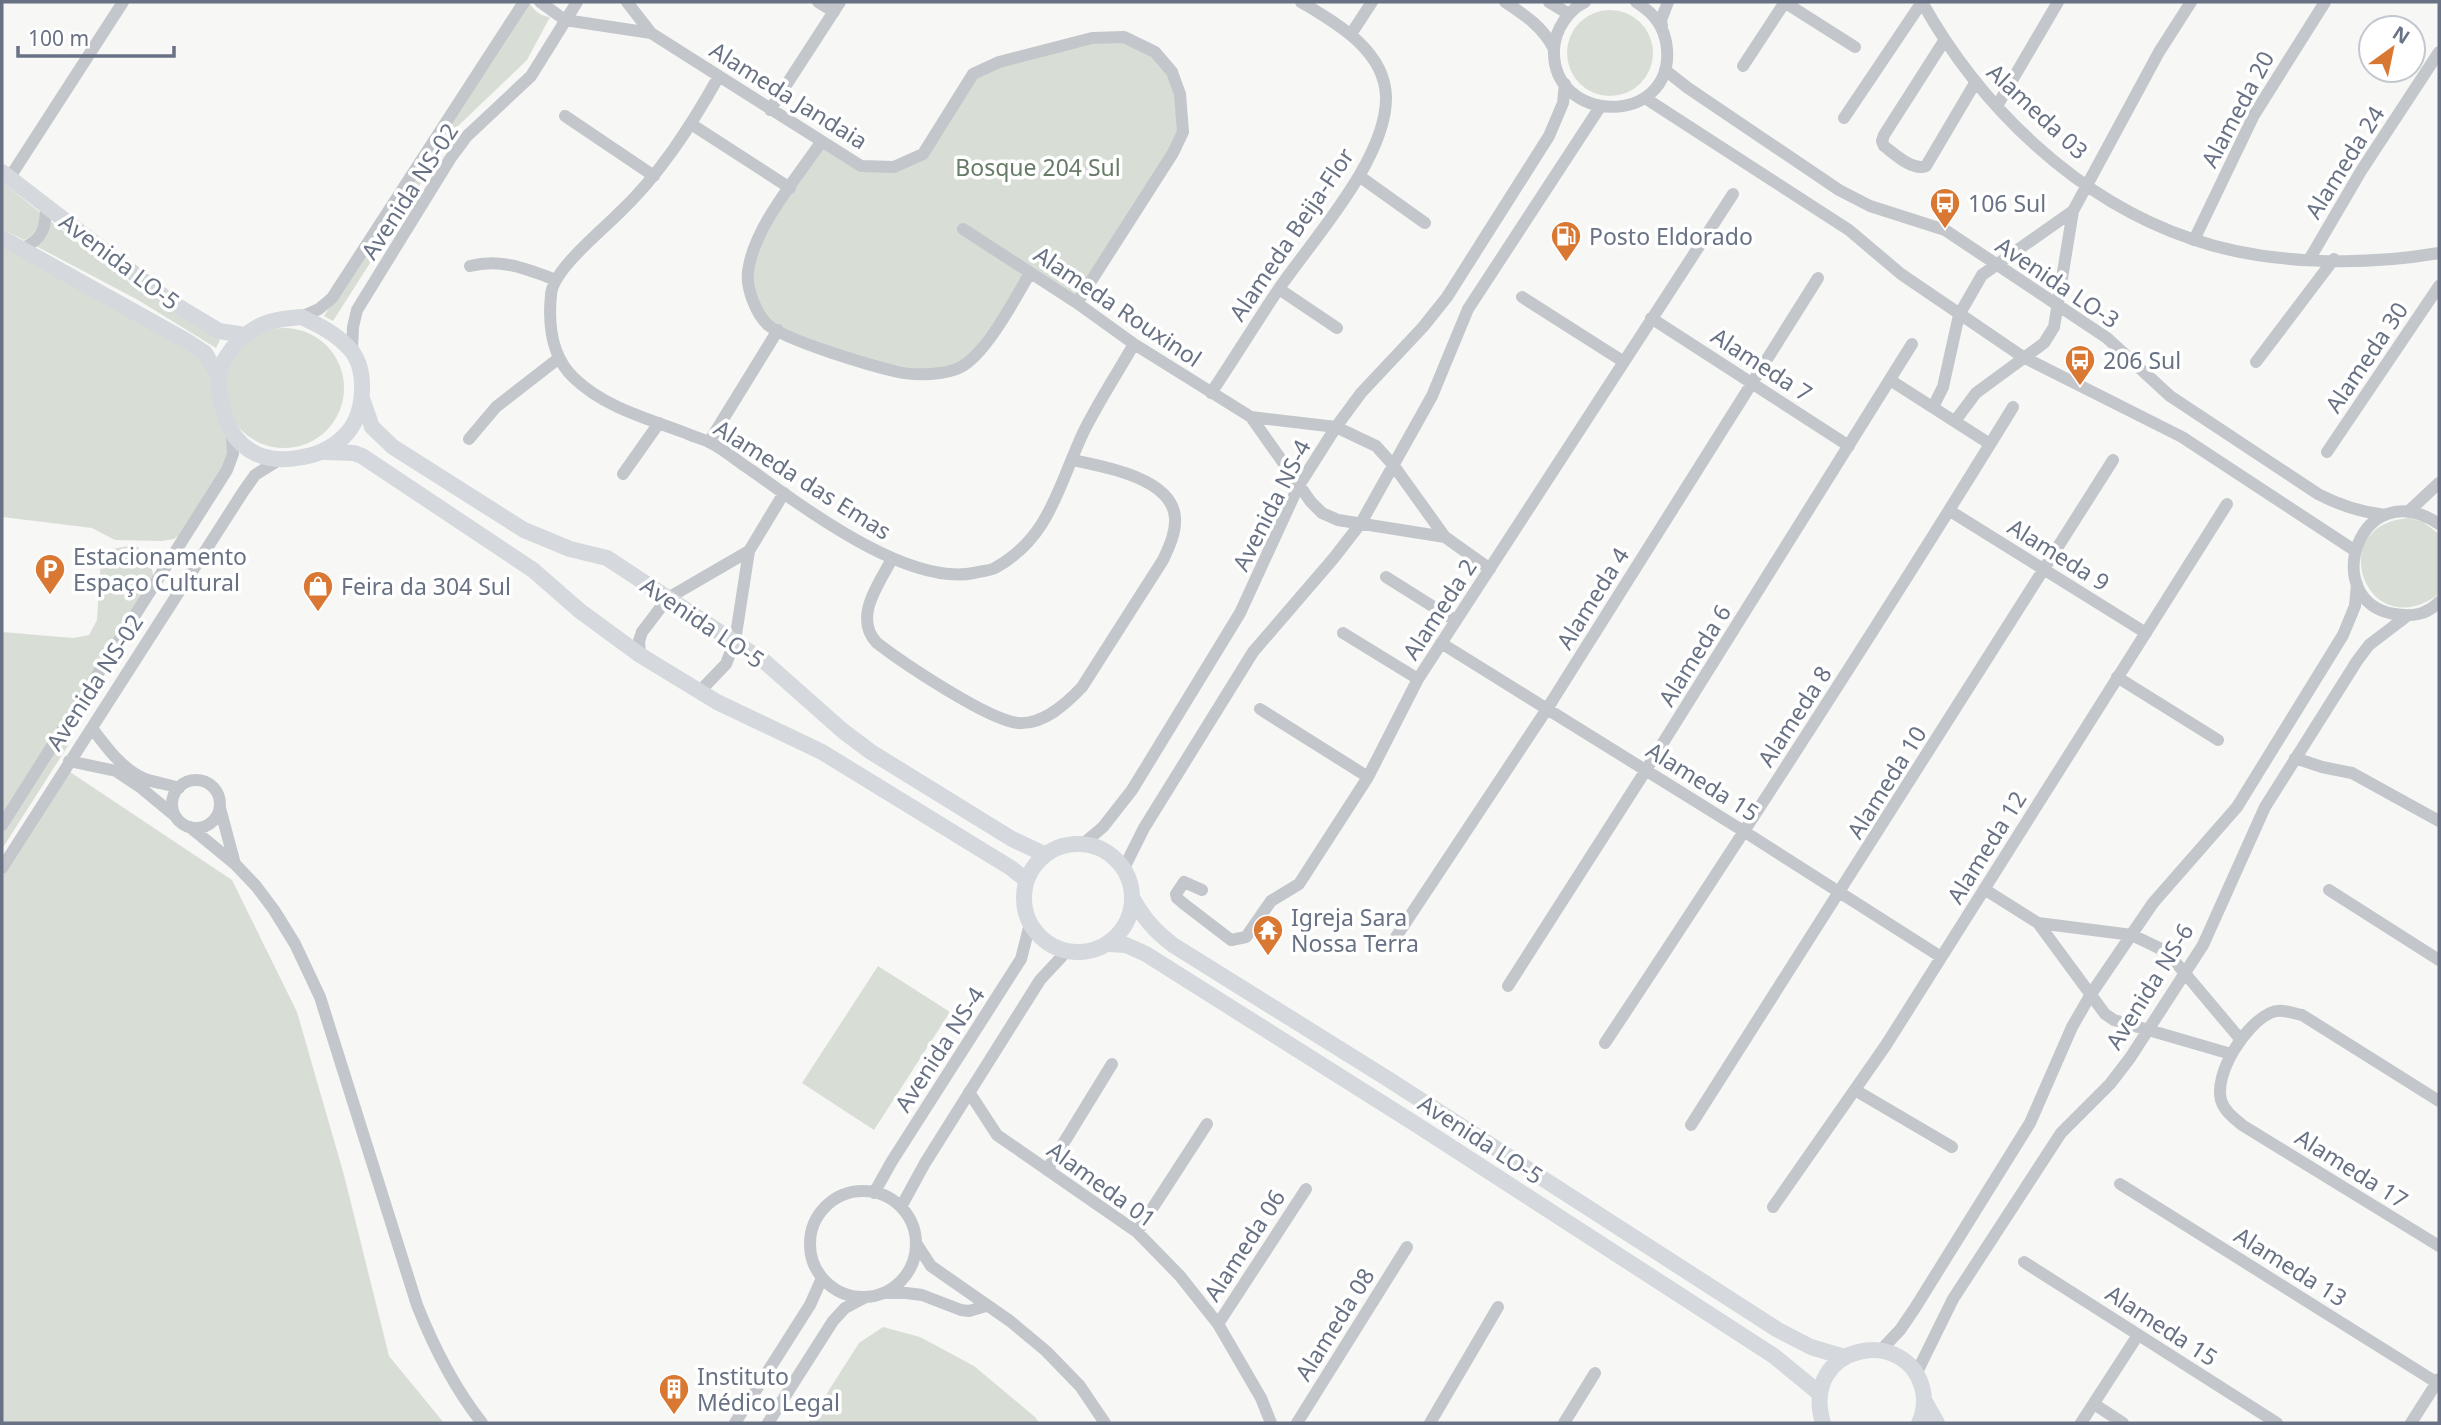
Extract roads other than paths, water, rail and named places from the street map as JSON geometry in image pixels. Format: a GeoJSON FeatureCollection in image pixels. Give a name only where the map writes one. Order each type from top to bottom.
{"type":"FeatureCollection","features":[{"type":"Feature","properties":{"kind":"main road","name":"Avenida LO-5"},"geometry":{"type":"LineString","coordinates":[[6,175],[171,302],[219,331],[245,335]]}},
{"type":"Feature","properties":{"kind":"main road","name":"Avenida LO-5"},"geometry":{"type":"LineString","coordinates":[[2,238],[185,340],[205,353],[218,375]]}},
{"type":"Feature","properties":{"kind":"main road"},"geometry":{"type":"LineString","coordinates":[[325,452],[349,431],[363,401],[362,383],[352,350],[328,329],[301,317],[268,322],[245,335],[230,351],[218,375],[223,412],[232,436],[258,456],[279,460],[325,452],[354,453],[383,469],[533,570],[580,611],[640,655],[700,691],[844,765],[1011,868],[1026,880]]}},
{"type":"Feature","properties":{"kind":"main road","name":"Avenida LO-5"},"geometry":{"type":"LineString","coordinates":[[363,401],[372,427],[393,447],[524,530],[570,550],[607,558],[735,640],[871,752],[1012,839],[1044,854]]}},
{"type":"Feature","properties":{"kind":"main road"},"geometry":{"type":"LineString","coordinates":[[1084,843],[1107,851],[1124,868],[1130,881],[1133,899],[1130,916],[1122,932],[1109,944],[1089,952],[1067,951],[1045,942],[1030,924],[1023,897],[1026,880],[1033,866],[1044,854],[1063,845],[1084,843]]}},
{"type":"Feature","properties":{"kind":"main road","name":"Avenida LO-5"},"geometry":{"type":"LineString","coordinates":[[1133,899],[1143,918],[1173,945],[1388,1079],[1778,1330],[1811,1347],[1844,1357]]}},
{"type":"Feature","properties":{"kind":"main road","name":"Avenida LO-5"},"geometry":{"type":"LineString","coordinates":[[1109,944],[1126,945],[1146,954],[1417,1125],[1774,1356],[1819,1393]]}},
{"type":"Feature","properties":{"kind":"main road"},"geometry":{"type":"LineString","coordinates":[[1823,1423],[1819,1409],[1819,1393],[1824,1378],[1832,1366],[1844,1357],[1862,1350],[1881,1350],[1895,1355],[1916,1374],[1922,1386],[1924,1400],[1919,1423]]}},
{"type":"Feature","properties":{"kind":"main road"},"geometry":{"type":"LineString","coordinates":[[1924,1400],[1937,1423]]}},
{"type":"Feature","properties":{"kind":"street"},"geometry":{"type":"LineString","coordinates":[[6,175],[123,2]]}},
{"type":"Feature","properties":{"kind":"street","name":"Avenida NS-02"},"geometry":{"type":"LineString","coordinates":[[301,317],[332,298],[524,2]]}},
{"type":"Feature","properties":{"kind":"street","name":"Alameda Jandaia"},"geometry":{"type":"LineString","coordinates":[[540,2],[565,20],[651,33]]}},
{"type":"Feature","properties":{"kind":"street","name":"Avenida NS-02"},"geometry":{"type":"LineString","coordinates":[[352,350],[357,310],[438,177],[467,136],[531,76],[577,2]]}},
{"type":"Feature","properties":{"kind":"street","name":"Alameda Jandaia"},"geometry":{"type":"LineString","coordinates":[[627,2],[651,33],[860,166],[894,167],[923,154],[973,74],[999,62],[1092,38],[1124,37],[1155,52],[1172,72],[1180,94],[1183,132],[1173,153],[1077,303]]}},
{"type":"Feature","properties":{"kind":"street"},"geometry":{"type":"LineString","coordinates":[[770,110],[837,7],[818,2]]}},
{"type":"Feature","properties":{"kind":"street","name":"Alameda Beija-Flor"},"geometry":{"type":"LineString","coordinates":[[1211,393],[1279,289],[1359,176],[1382,124],[1386,97],[1381,77],[1371,57],[1351,34],[1301,2]]}},
{"type":"Feature","properties":{"kind":"street"},"geometry":{"type":"LineString","coordinates":[[1351,34],[1372,2]]}},
{"type":"Feature","properties":{"kind":"street"},"geometry":{"type":"LineString","coordinates":[[1505,2],[1547,34],[1554,49],[1556,67],[1565,84],[1577,97],[1600,107],[1611,108],[1629,106],[1645,98],[1657,85],[1668,59],[1661,20],[1668,2]]}},
{"type":"Feature","properties":{"kind":"street"},"geometry":{"type":"LineString","coordinates":[[1549,2],[1569,14]]}},
{"type":"Feature","properties":{"kind":"street"},"geometry":{"type":"LineString","coordinates":[[1554,49],[1558,31],[1569,14],[1586,2]]}},
{"type":"Feature","properties":{"kind":"street"},"geometry":{"type":"LineString","coordinates":[[1636,2],[1650,11],[1662,26]]}},
{"type":"Feature","properties":{"kind":"street"},"geometry":{"type":"LineString","coordinates":[[1743,66],[1784,2],[1855,47]]}},
{"type":"Feature","properties":{"kind":"street"},"geometry":{"type":"LineString","coordinates":[[1844,118],[1922,2]]}},
{"type":"Feature","properties":{"kind":"street","name":"Alameda 03"},"geometry":{"type":"LineString","coordinates":[[1922,2],[1944,41],[1975,83],[2043,152],[2111,201],[2160,227],[2193,240],[2256,254],[2309,260],[2405,259],[2439,253]]}},
{"type":"Feature","properties":{"kind":"street"},"geometry":{"type":"LineString","coordinates":[[1997,106],[2059,2]]}},
{"type":"Feature","properties":{"kind":"street"},"geometry":{"type":"LineString","coordinates":[[1955,421],[1976,393],[2044,343],[2054,327],[2073,211],[2159,52],[2191,2]]}},
{"type":"Feature","properties":{"kind":"street","name":"Alameda 20"},"geometry":{"type":"LineString","coordinates":[[2193,240],[2254,115],[2325,2]]}},
{"type":"Feature","properties":{"kind":"street"},"geometry":{"type":"LineString","coordinates":[[1944,41],[1884,135],[1884,146],[1915,167],[1926,166],[1975,83]]}},
{"type":"Feature","properties":{"kind":"street","name":"Alameda 24"},"geometry":{"type":"LineString","coordinates":[[2309,260],[2361,171],[2439,52]]}},
{"type":"Feature","properties":{"kind":"street","name":"Avenida LO-3"},"geometry":{"type":"LineString","coordinates":[[1665,69],[1688,88],[1839,190],[1870,206],[1945,230],[2107,338],[2170,396],[2318,494],[2342,507],[2359,512],[2385,515],[2409,511]]}},
{"type":"Feature","properties":{"kind":"street"},"geometry":{"type":"LineString","coordinates":[[470,266],[487,262],[510,264],[556,280],[591,239],[654,176],[691,124],[719,76]]}},
{"type":"Feature","properties":{"kind":"street","name":"Avenida NS-4"},"geometry":{"type":"LineString","coordinates":[[1084,843],[1103,827],[1132,790],[1240,613],[1298,487],[1336,427],[1361,393],[1423,327],[1447,297],[1549,136],[1563,103],[1565,84]]}},
{"type":"Feature","properties":{"kind":"street"},"geometry":{"type":"LineString","coordinates":[[1645,98],[1849,230],[1901,274],[2023,357],[2172,432],[2354,550],[2366,529],[2385,515]]}},
{"type":"Feature","properties":{"kind":"street"},"geometry":{"type":"LineString","coordinates":[[1124,868],[1144,828],[1253,652],[1361,523],[1432,396],[1468,309],[1600,107]]}},
{"type":"Feature","properties":{"kind":"street"},"geometry":{"type":"LineString","coordinates":[[565,116],[654,176]]}},
{"type":"Feature","properties":{"kind":"street"},"geometry":{"type":"LineString","coordinates":[[691,124],[790,188]]}},
{"type":"Feature","properties":{"kind":"street"},"geometry":{"type":"LineString","coordinates":[[821,142],[755,245],[747,273],[752,299],[768,325],[796,340],[900,372],[932,374],[961,367],[981,348],[1013,304],[1030,273]]}},
{"type":"Feature","properties":{"kind":"street"},"geometry":{"type":"LineString","coordinates":[[1359,176],[1425,223]]}},
{"type":"Feature","properties":{"kind":"street","name":"Alameda 2"},"geometry":{"type":"LineString","coordinates":[[1202,890],[1184,882],[1176,894],[1184,904],[1231,940],[1246,937],[1277,895],[1299,884],[1368,777],[1418,679],[1733,194]]}},
{"type":"Feature","properties":{"kind":"street"},"geometry":{"type":"LineString","coordinates":[[23,248],[38,239],[44,231],[46,206]]}},
{"type":"Feature","properties":{"kind":"street"},"geometry":{"type":"LineString","coordinates":[[1933,407],[1943,387],[1959,315],[1982,275],[2073,211]]}},
{"type":"Feature","properties":{"kind":"street","name":"Alameda Rouxinol"},"geometry":{"type":"LineString","coordinates":[[963,229],[1135,344],[1251,417]]}},
{"type":"Feature","properties":{"kind":"street"},"geometry":{"type":"LineString","coordinates":[[2256,362],[2334,260]]}},
{"type":"Feature","properties":{"kind":"street","name":"Alameda 4"},"geometry":{"type":"LineString","coordinates":[[1396,937],[1547,709],[1818,278]]}},
{"type":"Feature","properties":{"kind":"street","name":"Alameda das Emas"},"geometry":{"type":"LineString","coordinates":[[556,280],[551,292],[553,341],[559,358],[572,376],[588,391],[620,409],[709,442],[784,493],[892,559],[960,575],[994,569],[1036,535],[1054,506],[1096,409],[1135,344]]}},
{"type":"Feature","properties":{"kind":"street","name":"Alameda 30"},"geometry":{"type":"LineString","coordinates":[[2327,452],[2439,286]]}},
{"type":"Feature","properties":{"kind":"street"},"geometry":{"type":"LineString","coordinates":[[1279,289],[1337,328]]}},
{"type":"Feature","properties":{"kind":"street"},"geometry":{"type":"LineString","coordinates":[[1522,297],[1624,362]]}},
{"type":"Feature","properties":{"kind":"street","name":"Alameda 7"},"geometry":{"type":"LineString","coordinates":[[1651,318],[1849,446]]}},
{"type":"Feature","properties":{"kind":"street"},"geometry":{"type":"LineString","coordinates":[[709,442],[778,331]]}},
{"type":"Feature","properties":{"kind":"street","name":"Alameda 6"},"geometry":{"type":"LineString","coordinates":[[1508,986],[1646,771],[1912,344]]}},
{"type":"Feature","properties":{"kind":"street"},"geometry":{"type":"LineString","coordinates":[[469,439],[496,407],[559,358]]}},
{"type":"Feature","properties":{"kind":"street"},"geometry":{"type":"LineString","coordinates":[[1890,380],[1990,444]]}},
{"type":"Feature","properties":{"kind":"street","name":"Alameda 8"},"geometry":{"type":"LineString","coordinates":[[1605,1043],[1745,832],[1950,511],[2013,407]]}},
{"type":"Feature","properties":{"kind":"street"},"geometry":{"type":"LineString","coordinates":[[1251,417],[1336,427],[1376,446],[1394,466],[1445,537],[1490,569]]}},
{"type":"Feature","properties":{"kind":"street"},"geometry":{"type":"LineString","coordinates":[[1251,417],[1298,487],[1322,513],[1338,520],[1445,537]]}},
{"type":"Feature","properties":{"kind":"street"},"geometry":{"type":"LineString","coordinates":[[623,474],[659,423]]}},
{"type":"Feature","properties":{"kind":"street","name":"Avenida NS-02"},"geometry":{"type":"LineString","coordinates":[[2,825],[227,470],[233,454],[232,436]]}},
{"type":"Feature","properties":{"kind":"street","name":"Avenida NS-02"},"geometry":{"type":"LineString","coordinates":[[2,868],[243,492],[256,475],[279,460]]}},
{"type":"Feature","properties":{"kind":"street"},"geometry":{"type":"LineString","coordinates":[[892,559],[877,588],[866,624],[869,634],[877,643],[975,706],[1017,723],[1033,722],[1065,705],[1082,687],[1163,560],[1171,543],[1176,515],[1171,501],[1156,488],[1131,475],[1072,460]]}},
{"type":"Feature","properties":{"kind":"street","name":"Alameda 10"},"geometry":{"type":"LineString","coordinates":[[1691,1125],[2113,460]]}},
{"type":"Feature","properties":{"kind":"street"},"geometry":{"type":"LineString","coordinates":[[2409,511],[2439,483]]}},
{"type":"Feature","properties":{"kind":"street"},"geometry":{"type":"LineString","coordinates":[[700,691],[726,664],[735,640],[750,551],[784,493]]}},
{"type":"Feature","properties":{"kind":"street","name":"Alameda 12"},"geometry":{"type":"LineString","coordinates":[[1773,1207],[1855,1090],[1941,957],[2227,504]]}},
{"type":"Feature","properties":{"kind":"street","name":"Alameda 9"},"geometry":{"type":"LineString","coordinates":[[1950,511],[2146,633]]}},
{"type":"Feature","properties":{"kind":"street"},"geometry":{"type":"LineString","coordinates":[[2409,511],[2427,516],[2439,524]]}},
{"type":"Feature","properties":{"kind":"street","name":"Avenida NS-6"},"geometry":{"type":"LineString","coordinates":[[1881,1350],[1900,1330],[1915,1308],[2030,1123],[2072,1027],[2091,994],[2167,885],[2219,830],[2247,791],[2343,635],[2355,607],[2357,584],[2353,567],[2354,550]]}},
{"type":"Feature","properties":{"kind":"street"},"geometry":{"type":"LineString","coordinates":[[640,655],[639,641],[642,632],[668,598],[750,551]]}},
{"type":"Feature","properties":{"kind":"street"},"geometry":{"type":"LineString","coordinates":[[1386,578],[1456,621]]}},
{"type":"Feature","properties":{"kind":"street"},"geometry":{"type":"LineString","coordinates":[[2357,584],[2369,601],[2386,612],[2407,616],[2421,614],[2437,607]]}},
{"type":"Feature","properties":{"kind":"street","name":"Avenida NS-6"},"geometry":{"type":"LineString","coordinates":[[1916,1374],[1953,1299],[2062,1133],[2110,1084],[2149,1030],[2212,925],[2260,815],[2295,758],[2369,645],[2407,616]]}},
{"type":"Feature","properties":{"kind":"street"},"geometry":{"type":"LineString","coordinates":[[1343,633],[1418,679]]}},
{"type":"Feature","properties":{"kind":"street","name":"Alameda 15"},"geometry":{"type":"LineString","coordinates":[[1441,643],[1941,957]]}},
{"type":"Feature","properties":{"kind":"street"},"geometry":{"type":"LineString","coordinates":[[2117,677],[2218,740]]}},
{"type":"Feature","properties":{"kind":"street"},"geometry":{"type":"LineString","coordinates":[[1259,709],[1368,777]]}},
{"type":"Feature","properties":{"kind":"street"},"geometry":{"type":"LineString","coordinates":[[92,728],[132,771],[147,780],[179,788]]}},
{"type":"Feature","properties":{"kind":"street"},"geometry":{"type":"LineString","coordinates":[[2295,758],[2322,768],[2352,773],[2439,821]]}},
{"type":"Feature","properties":{"kind":"street"},"geometry":{"type":"LineString","coordinates":[[69,761],[116,771],[140,787],[235,864],[274,910],[295,944],[320,997],[417,1305],[445,1370],[459,1394],[482,1423]]}},
{"type":"Feature","properties":{"kind":"street"},"geometry":{"type":"LineString","coordinates":[[177,817],[172,806],[179,788],[192,781],[207,783],[218,793],[235,864]]}},
{"type":"Feature","properties":{"kind":"street"},"geometry":{"type":"LineString","coordinates":[[190,827],[200,828],[209,824],[220,808]]}},
{"type":"Feature","properties":{"kind":"street"},"geometry":{"type":"LineString","coordinates":[[1984,889],[2038,923],[2105,1014],[2126,1026],[2231,1054],[2241,1040],[2271,1012],[2286,1011],[2302,1015],[2439,1101]]}},
{"type":"Feature","properties":{"kind":"street"},"geometry":{"type":"LineString","coordinates":[[2329,890],[2439,960]]}},
{"type":"Feature","properties":{"kind":"street"},"geometry":{"type":"LineString","coordinates":[[2038,923],[2132,935],[2159,948],[2184,972],[2241,1040]]}},
{"type":"Feature","properties":{"kind":"street","name":"Avenida NS-4"},"geometry":{"type":"LineString","coordinates":[[874,1193],[1021,959],[1030,924]]}},
{"type":"Feature","properties":{"kind":"street","name":"Avenida NS-4"},"geometry":{"type":"LineString","coordinates":[[901,1207],[925,1163],[1040,980],[1067,951]]}},
{"type":"Feature","properties":{"kind":"street","name":"Alameda 17"},"geometry":{"type":"LineString","coordinates":[[2231,1054],[2220,1086],[2222,1102],[2230,1115],[2242,1125],[2439,1246]]}},
{"type":"Feature","properties":{"kind":"street"},"geometry":{"type":"LineString","coordinates":[[1047,1170],[1112,1064]]}},
{"type":"Feature","properties":{"kind":"street"},"geometry":{"type":"LineString","coordinates":[[1855,1090],[1952,1147]]}},
{"type":"Feature","properties":{"kind":"street","name":"Alameda 01"},"geometry":{"type":"LineString","coordinates":[[969,1093],[997,1135],[1137,1232],[1180,1276],[1217,1324],[1261,1398],[1271,1423]]}},
{"type":"Feature","properties":{"kind":"street"},"geometry":{"type":"LineString","coordinates":[[1137,1232],[1207,1124]]}},
{"type":"Feature","properties":{"kind":"street","name":"Alameda 13"},"geometry":{"type":"LineString","coordinates":[[2120,1184],[2439,1382]]}},
{"type":"Feature","properties":{"kind":"street","name":"Alameda 06"},"geometry":{"type":"LineString","coordinates":[[1217,1324],[1306,1189]]}},
{"type":"Feature","properties":{"kind":"street"},"geometry":{"type":"LineString","coordinates":[[866,1297],[849,1296],[834,1289],[822,1278],[814,1264],[810,1248],[812,1231],[818,1216],[828,1204],[842,1196],[858,1192],[889,1198],[901,1207],[909,1218],[916,1244],[931,1266],[1010,1321],[1046,1351],[1080,1386],[1105,1423]]}},
{"type":"Feature","properties":{"kind":"street"},"geometry":{"type":"LineString","coordinates":[[884,1293],[897,1285],[908,1273],[916,1244]]}},
{"type":"Feature","properties":{"kind":"street","name":"Alameda 08"},"geometry":{"type":"LineString","coordinates":[[1297,1423],[1407,1247]]}},
{"type":"Feature","properties":{"kind":"street","name":"Alameda 15"},"geometry":{"type":"LineString","coordinates":[[2024,1262],[2277,1423]]}},
{"type":"Feature","properties":{"kind":"street"},"geometry":{"type":"LineString","coordinates":[[735,1423],[810,1305],[822,1278]]}},
{"type":"Feature","properties":{"kind":"street"},"geometry":{"type":"LineString","coordinates":[[768,1423],[833,1321],[845,1308],[866,1297],[884,1293],[922,1295],[961,1310],[970,1311],[986,1306]]}},
{"type":"Feature","properties":{"kind":"street"},"geometry":{"type":"LineString","coordinates":[[1430,1423],[1498,1307]]}},
{"type":"Feature","properties":{"kind":"street"},"geometry":{"type":"LineString","coordinates":[[2081,1423],[2138,1335]]}},
{"type":"Feature","properties":{"kind":"street"},"geometry":{"type":"LineString","coordinates":[[1564,1423],[1595,1373]]}},
{"type":"Feature","properties":{"kind":"street"},"geometry":{"type":"LineString","coordinates":[[2411,1423],[2439,1382]]}},
{"type":"Feature","properties":{"kind":"street"},"geometry":{"type":"LineString","coordinates":[[1261,1398],[1280,1423]]}},
{"type":"Feature","properties":{"kind":"street"},"geometry":{"type":"LineString","coordinates":[[2094,1404],[2123,1423]]}},
{"type":"Feature","properties":{"kind":"place","name":"106 Sul"},"geometry":{"type":"Point","coordinates":[1945,230]}},
{"type":"Feature","properties":{"kind":"place","name":"Posto Eldorado"},"geometry":{"type":"Point","coordinates":[1566,263]}},
{"type":"Feature","properties":{"kind":"place","name":"206 Sul"},"geometry":{"type":"Point","coordinates":[2080,387]}},
{"type":"Feature","properties":{"kind":"place","name":"Estacionamento Espaço Cultural"},"geometry":{"type":"Point","coordinates":[50,596]}},
{"type":"Feature","properties":{"kind":"place","name":"Feira da 304 Sul"},"geometry":{"type":"Point","coordinates":[318,613]}},
{"type":"Feature","properties":{"kind":"place","name":"Igreja Sara Nossa Terra"},"geometry":{"type":"Point","coordinates":[1268,957]}},
{"type":"Feature","properties":{"kind":"place","name":"Instituto Médico Legal"},"geometry":{"type":"Point","coordinates":[674,1416]}},
{"type":"Feature","properties":{"kind":"park label","name":"Bosque 204 Sul"},"geometry":{"type":"Point","coordinates":[1038,167]}}]}
